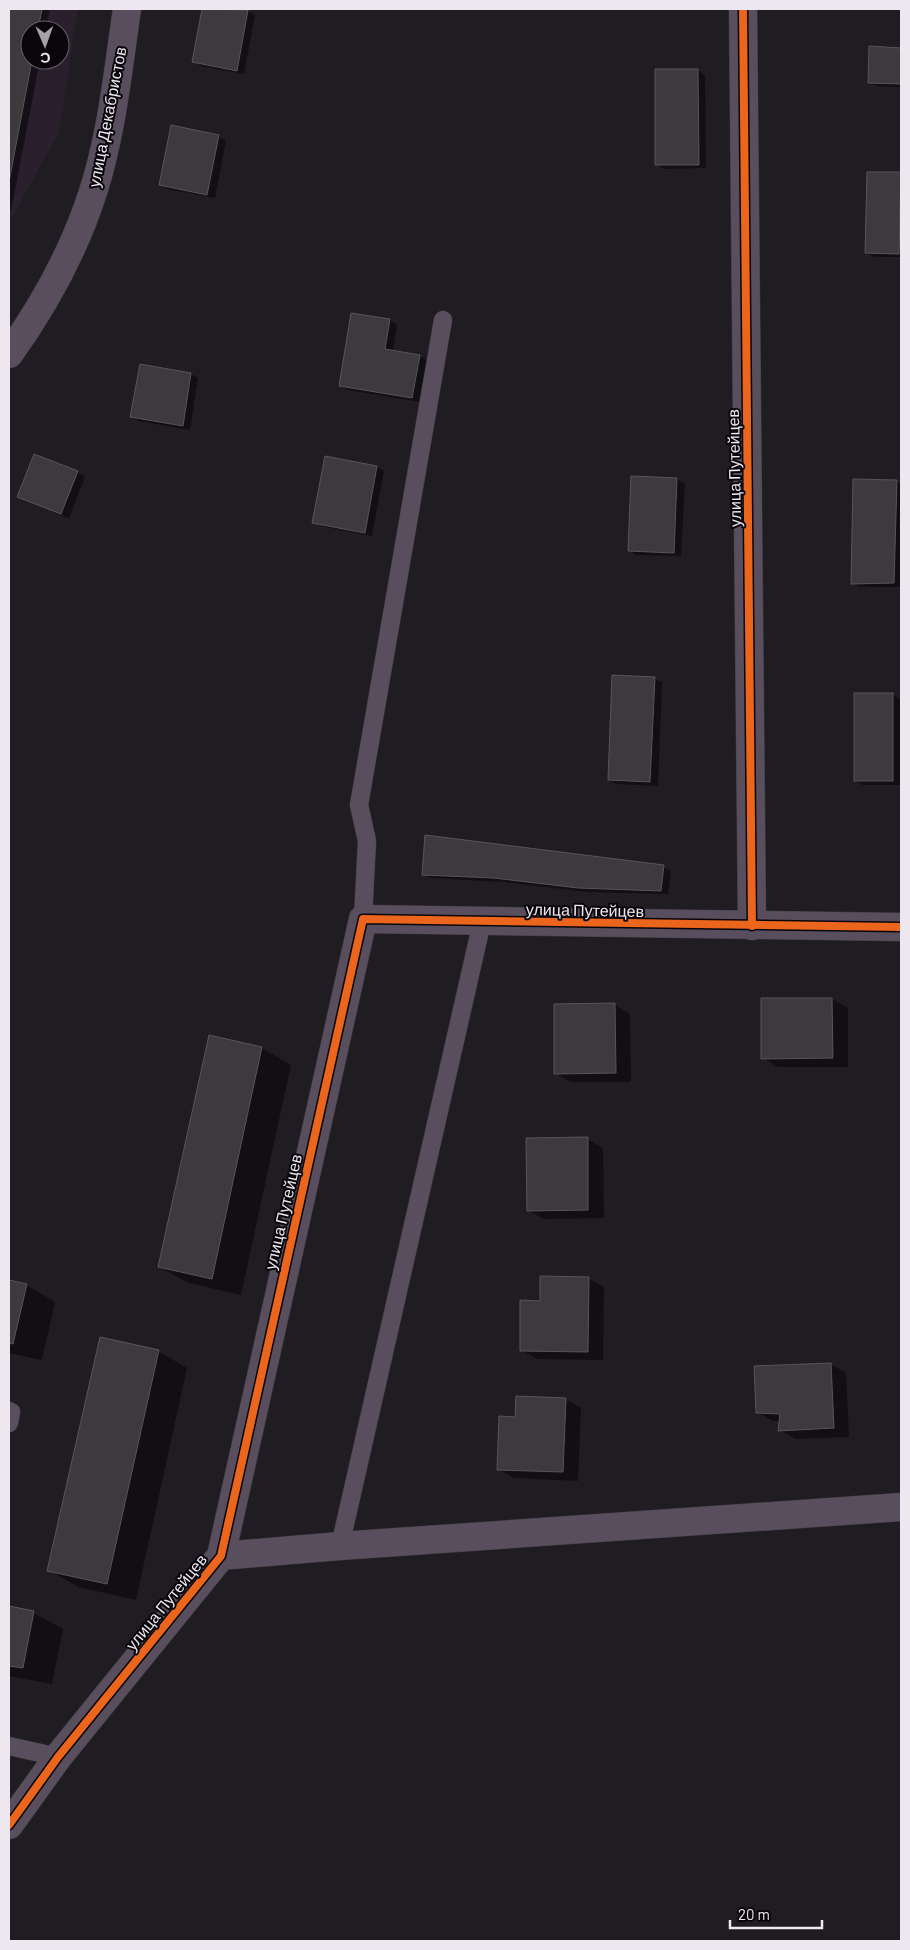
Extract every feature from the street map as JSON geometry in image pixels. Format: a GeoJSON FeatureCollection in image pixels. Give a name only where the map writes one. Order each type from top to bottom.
{"type":"FeatureCollection","features":[{"type":"Feature","properties":{"kind":"street","name":"улица Декабристов"},"geometry":{"type":"LineString","coordinates":[[9,354],[49,294],[78,232],[93,190],[109,123],[127,9]]}},
{"type":"Feature","properties":{"kind":"street","name":"улица Путейцев"},"geometry":{"type":"LineString","coordinates":[[744,9],[752,926]]}},
{"type":"Feature","properties":{"kind":"street","name":"улица Путейцев"},"geometry":{"type":"LineString","coordinates":[[9,1825],[58,1757],[221,1556],[362,919],[901,927]]}},
{"type":"Feature","properties":{"kind":"street"},"geometry":{"type":"LineString","coordinates":[[221,1556],[901,1507]]}},
{"type":"Feature","properties":{"kind":"lane"},"geometry":{"type":"LineString","coordinates":[[362,919],[367,841],[359,805],[443,320]]}},
{"type":"Feature","properties":{"kind":"lane"},"geometry":{"type":"LineString","coordinates":[[340,1546],[482,922]]}},
{"type":"Feature","properties":{"kind":"lane"},"geometry":{"type":"LineString","coordinates":[[9,1411],[11,1412],[9,1423]]}},
{"type":"Feature","properties":{"kind":"lane"},"geometry":{"type":"LineString","coordinates":[[9,1746],[58,1757]]}},
{"type":"Feature","properties":{"kind":"shaded area"},"geometry":{"type":"Polygon","coordinates":[[[9,9],[78,9],[70,61],[70,20],[20,20],[20,70],[69,70],[59,132],[9,223],[9,9]]]}},
{"type":"Feature","properties":{"kind":"building"},"geometry":{"type":"Polygon","coordinates":[[[9,9],[42,9],[40,20],[20,20],[20,70],[30,70],[9,182],[9,9]]]}},
{"type":"Feature","properties":{"kind":"building"},"geometry":{"type":"Polygon","coordinates":[[[202,9],[248,10],[237,71],[192,62],[202,9]]]}},
{"type":"Feature","properties":{"kind":"building"},"geometry":{"type":"Polygon","coordinates":[[[869,46],[901,48],[901,84],[868,83],[869,46]]]}},
{"type":"Feature","properties":{"kind":"building"},"geometry":{"type":"Polygon","coordinates":[[[655,69],[698,69],[699,165],[655,165],[655,69]]]}},
{"type":"Feature","properties":{"kind":"building"},"geometry":{"type":"Polygon","coordinates":[[[171,125],[219,135],[207,195],[159,185],[171,125]]]}},
{"type":"Feature","properties":{"kind":"building"},"geometry":{"type":"Polygon","coordinates":[[[867,172],[901,172],[899,254],[865,253],[867,172]]]}},
{"type":"Feature","properties":{"kind":"building"},"geometry":{"type":"Polygon","coordinates":[[[351,313],[390,319],[385,349],[420,355],[412,398],[339,386],[351,313]]]}},
{"type":"Feature","properties":{"kind":"building"},"geometry":{"type":"Polygon","coordinates":[[[140,364],[191,373],[183,426],[130,417],[140,364]]]}},
{"type":"Feature","properties":{"kind":"building"},"geometry":{"type":"Polygon","coordinates":[[[34,454],[78,471],[61,514],[17,497],[34,454]]]}},
{"type":"Feature","properties":{"kind":"building"},"geometry":{"type":"Polygon","coordinates":[[[325,456],[377,466],[365,533],[312,523],[325,456]]]}},
{"type":"Feature","properties":{"kind":"building"},"geometry":{"type":"Polygon","coordinates":[[[631,476],[677,478],[674,553],[628,551],[631,476]]]}},
{"type":"Feature","properties":{"kind":"building"},"geometry":{"type":"Polygon","coordinates":[[[853,479],[897,480],[894,583],[851,584],[853,479]]]}},
{"type":"Feature","properties":{"kind":"building"},"geometry":{"type":"Polygon","coordinates":[[[612,675],[655,677],[650,782],[608,780],[612,675]]]}},
{"type":"Feature","properties":{"kind":"building"},"geometry":{"type":"Polygon","coordinates":[[[854,693],[893,693],[893,781],[854,781],[854,693]]]}},
{"type":"Feature","properties":{"kind":"building"},"geometry":{"type":"Polygon","coordinates":[[[425,835],[664,865],[661,891],[578,888],[494,878],[422,875],[425,835]]]}},
{"type":"Feature","properties":{"kind":"building"},"geometry":{"type":"Polygon","coordinates":[[[761,998],[832,998],[833,1058],[761,1059],[761,998]]]}},
{"type":"Feature","properties":{"kind":"building"},"geometry":{"type":"Polygon","coordinates":[[[615,1003],[616,1073],[554,1074],[554,1004],[615,1003]]]}},
{"type":"Feature","properties":{"kind":"building"},"geometry":{"type":"Polygon","coordinates":[[[209,1035],[262,1047],[212,1279],[158,1267],[209,1035]]]}},
{"type":"Feature","properties":{"kind":"building"},"geometry":{"type":"Polygon","coordinates":[[[588,1137],[588,1210],[527,1211],[526,1138],[588,1137]]]}},
{"type":"Feature","properties":{"kind":"building"},"geometry":{"type":"Polygon","coordinates":[[[540,1276],[589,1277],[588,1352],[520,1351],[520,1300],[540,1301],[540,1276]]]}},
{"type":"Feature","properties":{"kind":"building"},"geometry":{"type":"Polygon","coordinates":[[[9,1280],[27,1284],[13,1344],[9,1343],[9,1280]]]}},
{"type":"Feature","properties":{"kind":"building"},"geometry":{"type":"Polygon","coordinates":[[[100,1337],[159,1350],[107,1584],[47,1571],[100,1337]]]}},
{"type":"Feature","properties":{"kind":"building"},"geometry":{"type":"Polygon","coordinates":[[[831,1363],[834,1428],[778,1431],[780,1414],[756,1413],[754,1366],[831,1363]]]}},
{"type":"Feature","properties":{"kind":"building"},"geometry":{"type":"Polygon","coordinates":[[[516,1396],[566,1398],[563,1472],[497,1470],[499,1416],[515,1417],[516,1396]]]}},
{"type":"Feature","properties":{"kind":"building"},"geometry":{"type":"Polygon","coordinates":[[[9,1606],[34,1611],[23,1668],[9,1666],[9,1606]]]}},
{"type":"Feature","properties":{"kind":"cycle path"},"geometry":{"type":"LineString","coordinates":[[743,9],[752,926]]}},
{"type":"Feature","properties":{"kind":"cycle path"},"geometry":{"type":"LineString","coordinates":[[9,1825],[58,1757],[221,1556],[363,919],[901,927]]}}]}
